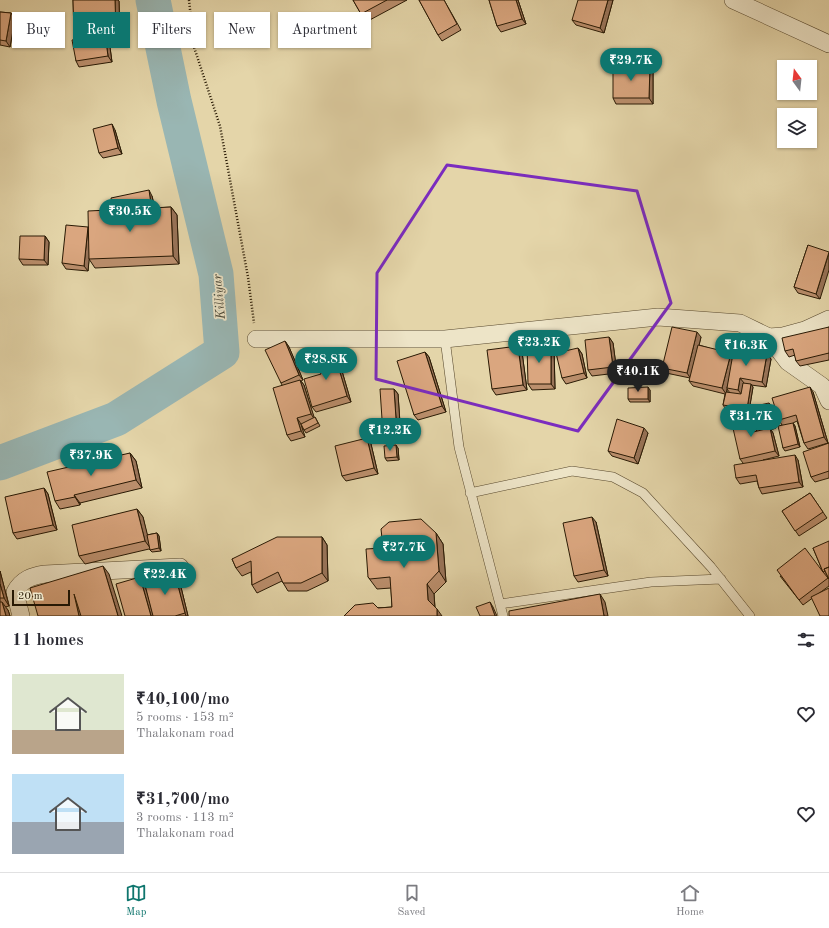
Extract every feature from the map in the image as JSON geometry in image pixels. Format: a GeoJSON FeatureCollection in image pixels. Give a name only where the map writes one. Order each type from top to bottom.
{"type":"FeatureCollection","features":[{"type":"Feature","properties":{"kind":"street"},"geometry":{"type":"LineString","coordinates":[[733,0],[829,44]]}},
{"type":"Feature","properties":{"kind":"street"},"geometry":{"type":"LineString","coordinates":[[256,339],[445,339],[658,317],[740,323],[769,337],[788,362],[822,386],[829,401]]}},
{"type":"Feature","properties":{"kind":"street"},"geometry":{"type":"LineString","coordinates":[[769,337],[784,336],[805,330],[829,319]]}},
{"type":"Feature","properties":{"kind":"street"},"geometry":{"type":"LineString","coordinates":[[21,616],[15,592],[20,584],[32,576],[45,574],[180,567]]}},
{"type":"Feature","properties":{"kind":"lane"},"geometry":{"type":"LineString","coordinates":[[445,339],[459,447],[503,616]]}},
{"type":"Feature","properties":{"kind":"lane"},"geometry":{"type":"LineString","coordinates":[[470,493],[572,471],[613,478],[643,493],[721,579],[750,616]]}},
{"type":"Feature","properties":{"kind":"lane"},"geometry":{"type":"LineString","coordinates":[[500,604],[651,582],[721,579]]}},
{"type":"Feature","properties":{"kind":"path"},"geometry":{"type":"LineString","coordinates":[[189,0],[194,47],[220,126],[248,277],[256,339]]}},
{"type":"Feature","properties":{"kind":"highlighted area"},"geometry":{"type":"Polygon","coordinates":[[[447,165],[637,191],[671,303],[578,431],[376,379],[377,273],[447,165]]]}},
{"type":"Feature","properties":{"kind":"building"},"geometry":{"type":"Polygon","coordinates":[[[73,0],[115,0],[115,12],[73,12],[73,0]]]}},
{"type":"Feature","properties":{"kind":"building"},"geometry":{"type":"Polygon","coordinates":[[[353,0],[387,0],[365,12],[360,12],[353,0]]]}},
{"type":"Feature","properties":{"kind":"building"},"geometry":{"type":"Polygon","coordinates":[[[419,0],[444,0],[457,24],[438,35],[419,0]]]}},
{"type":"Feature","properties":{"kind":"building"},"geometry":{"type":"Polygon","coordinates":[[[489,0],[516,0],[522,19],[497,26],[489,0]]]}},
{"type":"Feature","properties":{"kind":"building"},"geometry":{"type":"Polygon","coordinates":[[[578,0],[608,0],[600,28],[572,20],[578,0]]]}},
{"type":"Feature","properties":{"kind":"building"},"geometry":{"type":"Polygon","coordinates":[[[0,12],[11,13],[6,41],[0,40],[0,12]]]}},
{"type":"Feature","properties":{"kind":"building"},"geometry":{"type":"Polygon","coordinates":[[[74,48],[107,48],[108,56],[76,61],[74,48]]]}},
{"type":"Feature","properties":{"kind":"building"},"geometry":{"type":"Polygon","coordinates":[[[613,66],[650,66],[649,98],[613,98],[613,66]]]}},
{"type":"Feature","properties":{"kind":"building"},"geometry":{"type":"Polygon","coordinates":[[[112,124],[118,148],[99,153],[93,129],[112,124]]]}},
{"type":"Feature","properties":{"kind":"building"},"geometry":{"type":"Polygon","coordinates":[[[149,190],[151,204],[128,209],[113,210],[111,198],[149,190]]]}},
{"type":"Feature","properties":{"kind":"building"},"geometry":{"type":"Polygon","coordinates":[[[171,207],[173,256],[89,259],[88,211],[171,207]]]}},
{"type":"Feature","properties":{"kind":"building"},"geometry":{"type":"Polygon","coordinates":[[[66,225],[88,227],[84,266],[62,263],[66,225]]]}},
{"type":"Feature","properties":{"kind":"building"},"geometry":{"type":"Polygon","coordinates":[[[20,236],[45,236],[44,260],[19,259],[20,236]]]}},
{"type":"Feature","properties":{"kind":"building"},"geometry":{"type":"Polygon","coordinates":[[[808,245],[829,252],[816,294],[794,287],[808,245]]]}},
{"type":"Feature","properties":{"kind":"building"},"geometry":{"type":"Polygon","coordinates":[[[672,327],[697,332],[687,373],[662,368],[672,327]]]}},
{"type":"Feature","properties":{"kind":"building"},"geometry":{"type":"Polygon","coordinates":[[[829,327],[829,353],[796,361],[793,349],[785,351],[782,338],[829,327]]]}},
{"type":"Feature","properties":{"kind":"building"},"geometry":{"type":"Polygon","coordinates":[[[609,337],[613,367],[588,370],[585,340],[609,337]]]}},
{"type":"Feature","properties":{"kind":"building"},"geometry":{"type":"Polygon","coordinates":[[[285,341],[299,375],[281,383],[265,350],[285,341]]]}},
{"type":"Feature","properties":{"kind":"building"},"geometry":{"type":"Polygon","coordinates":[[[527,344],[551,344],[551,384],[528,384],[527,344]]]}},
{"type":"Feature","properties":{"kind":"building"},"geometry":{"type":"Polygon","coordinates":[[[698,345],[731,353],[722,388],[689,381],[698,345]]]}},
{"type":"Feature","properties":{"kind":"building"},"geometry":{"type":"Polygon","coordinates":[[[518,346],[523,385],[492,389],[487,350],[518,346]]]}},
{"type":"Feature","properties":{"kind":"building"},"geometry":{"type":"Polygon","coordinates":[[[578,348],[584,373],[562,378],[556,353],[578,348]]]}},
{"type":"Feature","properties":{"kind":"building"},"geometry":{"type":"Polygon","coordinates":[[[734,348],[767,354],[762,382],[740,378],[738,390],[727,388],[734,348]]]}},
{"type":"Feature","properties":{"kind":"building"},"geometry":{"type":"Polygon","coordinates":[[[333,349],[347,396],[312,407],[304,379],[321,374],[315,354],[333,349]]]}},
{"type":"Feature","properties":{"kind":"building"},"geometry":{"type":"Polygon","coordinates":[[[425,352],[442,406],[414,415],[397,361],[425,352]]]}},
{"type":"Feature","properties":{"kind":"building"},"geometry":{"type":"Polygon","coordinates":[[[300,380],[311,414],[297,418],[301,431],[287,435],[273,388],[300,380]]]}},
{"type":"Feature","properties":{"kind":"building"},"geometry":{"type":"Polygon","coordinates":[[[743,383],[751,384],[747,409],[723,405],[726,392],[741,394],[743,383]]]}},
{"type":"Feature","properties":{"kind":"building"},"geometry":{"type":"Polygon","coordinates":[[[648,387],[648,399],[628,399],[628,388],[648,387]]]}},
{"type":"Feature","properties":{"kind":"building"},"geometry":{"type":"Polygon","coordinates":[[[810,387],[824,437],[804,443],[796,415],[779,420],[772,398],[810,387]]]}},
{"type":"Feature","properties":{"kind":"building"},"geometry":{"type":"Polygon","coordinates":[[[380,389],[394,389],[397,433],[383,434],[380,389]]]}},
{"type":"Feature","properties":{"kind":"building"},"geometry":{"type":"Polygon","coordinates":[[[769,403],[774,426],[756,430],[751,407],[769,403]]]}},
{"type":"Feature","properties":{"kind":"building"},"geometry":{"type":"Polygon","coordinates":[[[745,412],[749,433],[770,428],[775,451],[740,459],[730,415],[745,412]]]}},
{"type":"Feature","properties":{"kind":"building"},"geometry":{"type":"Polygon","coordinates":[[[315,417],[318,423],[304,430],[301,424],[315,417]]]}},
{"type":"Feature","properties":{"kind":"building"},"geometry":{"type":"Polygon","coordinates":[[[617,419],[644,428],[634,458],[608,451],[617,419]]]}},
{"type":"Feature","properties":{"kind":"building"},"geometry":{"type":"Polygon","coordinates":[[[793,423],[798,444],[783,448],[778,426],[793,423]]]}},
{"type":"Feature","properties":{"kind":"building"},"geometry":{"type":"Polygon","coordinates":[[[367,438],[374,468],[342,476],[335,446],[367,438]]]}},
{"type":"Feature","properties":{"kind":"building"},"geometry":{"type":"Polygon","coordinates":[[[829,443],[829,471],[811,477],[803,452],[829,443]]]}},
{"type":"Feature","properties":{"kind":"building"},"geometry":{"type":"Polygon","coordinates":[[[396,445],[397,457],[385,458],[384,446],[396,445]]]}},
{"type":"Feature","properties":{"kind":"building"},"geometry":{"type":"Polygon","coordinates":[[[130,453],[136,480],[55,501],[47,472],[130,453]]]}},
{"type":"Feature","properties":{"kind":"building"},"geometry":{"type":"Polygon","coordinates":[[[795,455],[799,482],[759,488],[756,475],[736,478],[734,465],[795,455]]]}},
{"type":"Feature","properties":{"kind":"building"},"geometry":{"type":"Polygon","coordinates":[[[44,488],[53,525],[13,533],[5,497],[44,488]]]}},
{"type":"Feature","properties":{"kind":"building"},"geometry":{"type":"Polygon","coordinates":[[[810,493],[823,512],[795,531],[782,511],[810,493]]]}},
{"type":"Feature","properties":{"kind":"building"},"geometry":{"type":"Polygon","coordinates":[[[137,509],[145,541],[79,556],[72,525],[137,509]]]}},
{"type":"Feature","properties":{"kind":"building"},"geometry":{"type":"Polygon","coordinates":[[[592,517],[604,570],[574,576],[563,523],[592,517]]]}},
{"type":"Feature","properties":{"kind":"building"},"geometry":{"type":"Polygon","coordinates":[[[421,519],[436,533],[439,571],[427,584],[428,600],[437,609],[437,616],[344,616],[355,605],[373,603],[378,608],[392,607],[390,577],[370,579],[368,577],[366,549],[383,548],[381,529],[389,522],[421,519]]]}},
{"type":"Feature","properties":{"kind":"building"},"geometry":{"type":"Polygon","coordinates":[[[157,533],[159,548],[150,550],[147,535],[157,533]]]}},
{"type":"Feature","properties":{"kind":"building"},"geometry":{"type":"Polygon","coordinates":[[[277,537],[322,537],[322,573],[301,583],[283,583],[278,572],[252,585],[251,561],[236,568],[232,559],[277,537]]]}},
{"type":"Feature","properties":{"kind":"building"},"geometry":{"type":"Polygon","coordinates":[[[829,541],[829,567],[824,569],[825,571],[823,572],[813,548],[829,541]]]}},
{"type":"Feature","properties":{"kind":"building"},"geometry":{"type":"Polygon","coordinates":[[[805,548],[828,578],[799,600],[777,570],[805,548]]]}},
{"type":"Feature","properties":{"kind":"building"},"geometry":{"type":"Polygon","coordinates":[[[103,566],[118,616],[81,616],[74,594],[79,616],[38,616],[30,588],[103,566]]]}},
{"type":"Feature","properties":{"kind":"building"},"geometry":{"type":"Polygon","coordinates":[[[829,567],[829,579],[824,569],[829,567]]]}},
{"type":"Feature","properties":{"kind":"building"},"geometry":{"type":"Polygon","coordinates":[[[175,574],[185,613],[175,616],[153,616],[144,581],[175,574]]]}},
{"type":"Feature","properties":{"kind":"building"},"geometry":{"type":"Polygon","coordinates":[[[140,577],[151,616],[125,616],[116,584],[140,577]]]}},
{"type":"Feature","properties":{"kind":"building"},"geometry":{"type":"Polygon","coordinates":[[[0,584],[4,598],[0,598],[0,584]]]}},
{"type":"Feature","properties":{"kind":"building"},"geometry":{"type":"Polygon","coordinates":[[[829,588],[829,616],[820,616],[811,597],[829,588]]]}},
{"type":"Feature","properties":{"kind":"building"},"geometry":{"type":"Polygon","coordinates":[[[600,594],[604,616],[509,616],[509,611],[600,594]]]}},
{"type":"Feature","properties":{"kind":"building"},"geometry":{"type":"Polygon","coordinates":[[[0,602],[2,602],[6,616],[0,616],[0,602]]]}},
{"type":"Feature","properties":{"kind":"building"},"geometry":{"type":"Polygon","coordinates":[[[490,602],[495,616],[480,616],[476,607],[490,602]]]}},
{"type":"Feature","properties":{"kind":"waterway","name":"Killiyar"},"geometry":{"type":"LineString","coordinates":[[0,463],[116,419],[222,352],[216,274],[174,101],[153,0]]}}]}
